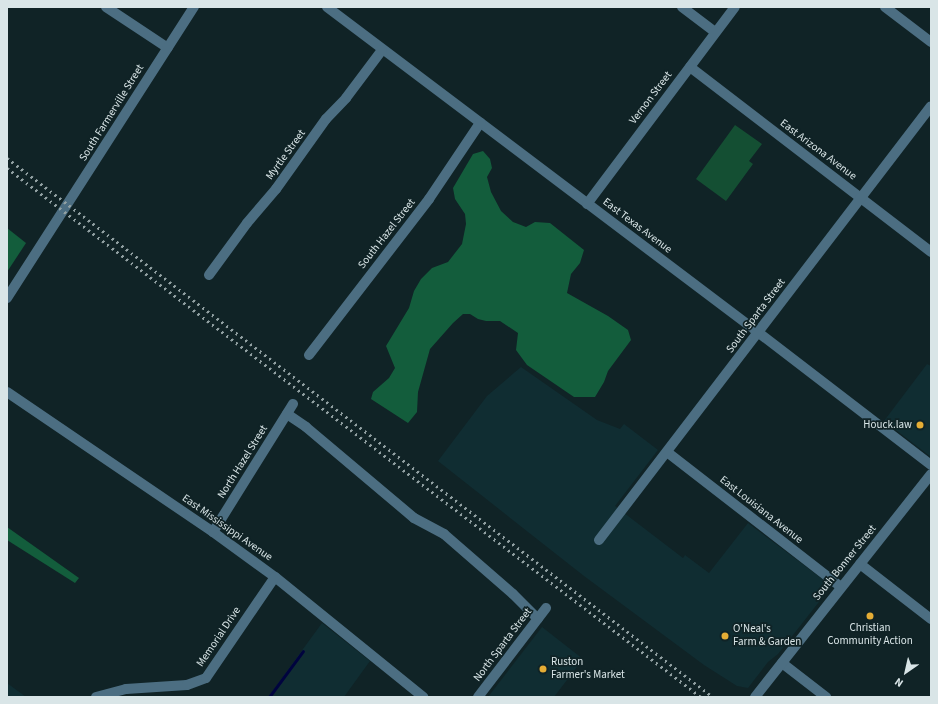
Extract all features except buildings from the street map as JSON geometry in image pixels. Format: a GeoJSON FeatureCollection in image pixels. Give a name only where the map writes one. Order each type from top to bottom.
{"type":"FeatureCollection","features":[{"type":"Feature","properties":{"kind":"street"},"geometry":{"type":"LineString","coordinates":[[106,7],[168,48]]}},
{"type":"Feature","properties":{"kind":"street","name":"South Farmerville Street"},"geometry":{"type":"LineString","coordinates":[[7,298],[194,7]]}},
{"type":"Feature","properties":{"kind":"street","name":"East Texas Avenue"},"geometry":{"type":"LineString","coordinates":[[327,7],[759,333],[931,465]]}},
{"type":"Feature","properties":{"kind":"street"},"geometry":{"type":"LineString","coordinates":[[682,7],[715,32]]}},
{"type":"Feature","properties":{"kind":"street","name":"Vernon Street"},"geometry":{"type":"LineString","coordinates":[[587,204],[735,7]]}},
{"type":"Feature","properties":{"kind":"street"},"geometry":{"type":"LineString","coordinates":[[885,7],[931,42]]}},
{"type":"Feature","properties":{"kind":"street","name":"Myrtle Street"},"geometry":{"type":"LineString","coordinates":[[209,275],[247,223],[276,189],[326,119],[346,98],[382,50]]}},
{"type":"Feature","properties":{"kind":"street","name":"East Arizona Avenue"},"geometry":{"type":"LineString","coordinates":[[690,67],[931,252]]}},
{"type":"Feature","properties":{"kind":"street","name":"South Sparta Street"},"geometry":{"type":"LineString","coordinates":[[599,540],[759,333],[931,106]]}},
{"type":"Feature","properties":{"kind":"street","name":"South Hazel Street"},"geometry":{"type":"LineString","coordinates":[[309,355],[429,199],[480,123]]}},
{"type":"Feature","properties":{"kind":"street","name":"East Mississippi Avenue"},"geometry":{"type":"LineString","coordinates":[[7,392],[213,532],[275,577],[423,697]]}},
{"type":"Feature","properties":{"kind":"street","name":"North Hazel Street"},"geometry":{"type":"LineString","coordinates":[[213,532],[293,404]]}},
{"type":"Feature","properties":{"kind":"street"},"geometry":{"type":"LineString","coordinates":[[287,414],[306,427],[414,518],[444,534],[513,594],[538,619]]}},
{"type":"Feature","properties":{"kind":"street","name":"East Louisiana Avenue"},"geometry":{"type":"LineString","coordinates":[[667,452],[841,587]]}},
{"type":"Feature","properties":{"kind":"street","name":"South Bonner Street"},"geometry":{"type":"LineString","coordinates":[[755,697],[931,474]]}},
{"type":"Feature","properties":{"kind":"street"},"geometry":{"type":"LineString","coordinates":[[860,564],[931,619]]}},
{"type":"Feature","properties":{"kind":"street","name":"Memorial Drive"},"geometry":{"type":"LineString","coordinates":[[96,697],[126,689],[187,685],[206,678],[275,577]]}},
{"type":"Feature","properties":{"kind":"street","name":"North Sparta Street"},"geometry":{"type":"LineString","coordinates":[[478,697],[546,608]]}},
{"type":"Feature","properties":{"kind":"street"},"geometry":{"type":"LineString","coordinates":[[780,665],[826,697]]}},
{"type":"Feature","properties":{"kind":"shaded area"},"geometry":{"type":"Polygon","coordinates":[[[927,364],[931,366],[931,457],[884,421],[927,364]]]}},
{"type":"Feature","properties":{"kind":"shaded area"},"geometry":{"type":"Polygon","coordinates":[[[521,367],[597,420],[620,429],[624,424],[658,450],[615,506],[683,558],[685,555],[709,573],[748,523],[825,581],[827,587],[826,593],[778,654],[768,662],[748,688],[737,686],[704,665],[584,576],[438,461],[487,396],[521,367]]]}},
{"type":"Feature","properties":{"kind":"shaded area"},"geometry":{"type":"Polygon","coordinates":[[[322,623],[370,661],[344,697],[268,697],[322,623]]]}},
{"type":"Feature","properties":{"kind":"shaded area","name":"Ruston Farmer's Market"},"geometry":{"type":"Polygon","coordinates":[[[542,627],[583,659],[554,697],[488,697],[542,627]]]}},
{"type":"Feature","properties":{"kind":"shaded area"},"geometry":{"type":"Polygon","coordinates":[[[7,683],[26,697],[7,697],[7,683]]]}},
{"type":"Feature","properties":{"kind":"green space"},"geometry":{"type":"Polygon","coordinates":[[[735,125],[762,144],[749,161],[753,164],[726,201],[696,179],[735,125]]]}},
{"type":"Feature","properties":{"kind":"green space"},"geometry":{"type":"Polygon","coordinates":[[[483,151],[490,159],[492,168],[487,177],[491,192],[501,211],[513,222],[526,227],[535,222],[550,223],[584,250],[580,263],[571,274],[567,293],[608,316],[628,330],[631,340],[608,371],[604,382],[595,397],[574,397],[527,365],[516,350],[518,333],[500,321],[486,321],[478,319],[470,314],[463,314],[430,349],[418,392],[417,412],[408,423],[371,399],[373,392],[389,378],[395,368],[386,346],[409,308],[414,291],[421,279],[432,268],[448,262],[462,244],[466,224],[465,214],[455,199],[453,188],[473,154],[483,151]]]}},
{"type":"Feature","properties":{"kind":"green space"},"geometry":{"type":"Polygon","coordinates":[[[7,228],[26,243],[7,272],[7,228]]]}},
{"type":"Feature","properties":{"kind":"green space"},"geometry":{"type":"Polygon","coordinates":[[[7,527],[79,578],[75,583],[7,540],[7,527]]]}},
{"type":"Feature","properties":{"kind":"waterway"},"geometry":{"type":"LineString","coordinates":[[269,697],[303,651]]}},
{"type":"Feature","properties":{"kind":"railway"},"geometry":{"type":"LineString","coordinates":[[7,158],[713,697]]}},
{"type":"Feature","properties":{"kind":"railway"},"geometry":{"type":"LineString","coordinates":[[7,168],[701,697]]}},
{"type":"Feature","properties":{"kind":"place","name":"Houck.law"},"geometry":{"type":"Point","coordinates":[920,425]}},
{"type":"Feature","properties":{"kind":"place","name":"Christian Community Action"},"geometry":{"type":"Point","coordinates":[870,616]}},
{"type":"Feature","properties":{"kind":"place","name":"O'Neal's Farm & Garden"},"geometry":{"type":"Point","coordinates":[725,636]}},
{"type":"Feature","properties":{"kind":"place","name":"Ruston Farmer's Market"},"geometry":{"type":"Point","coordinates":[543,669]}}]}
